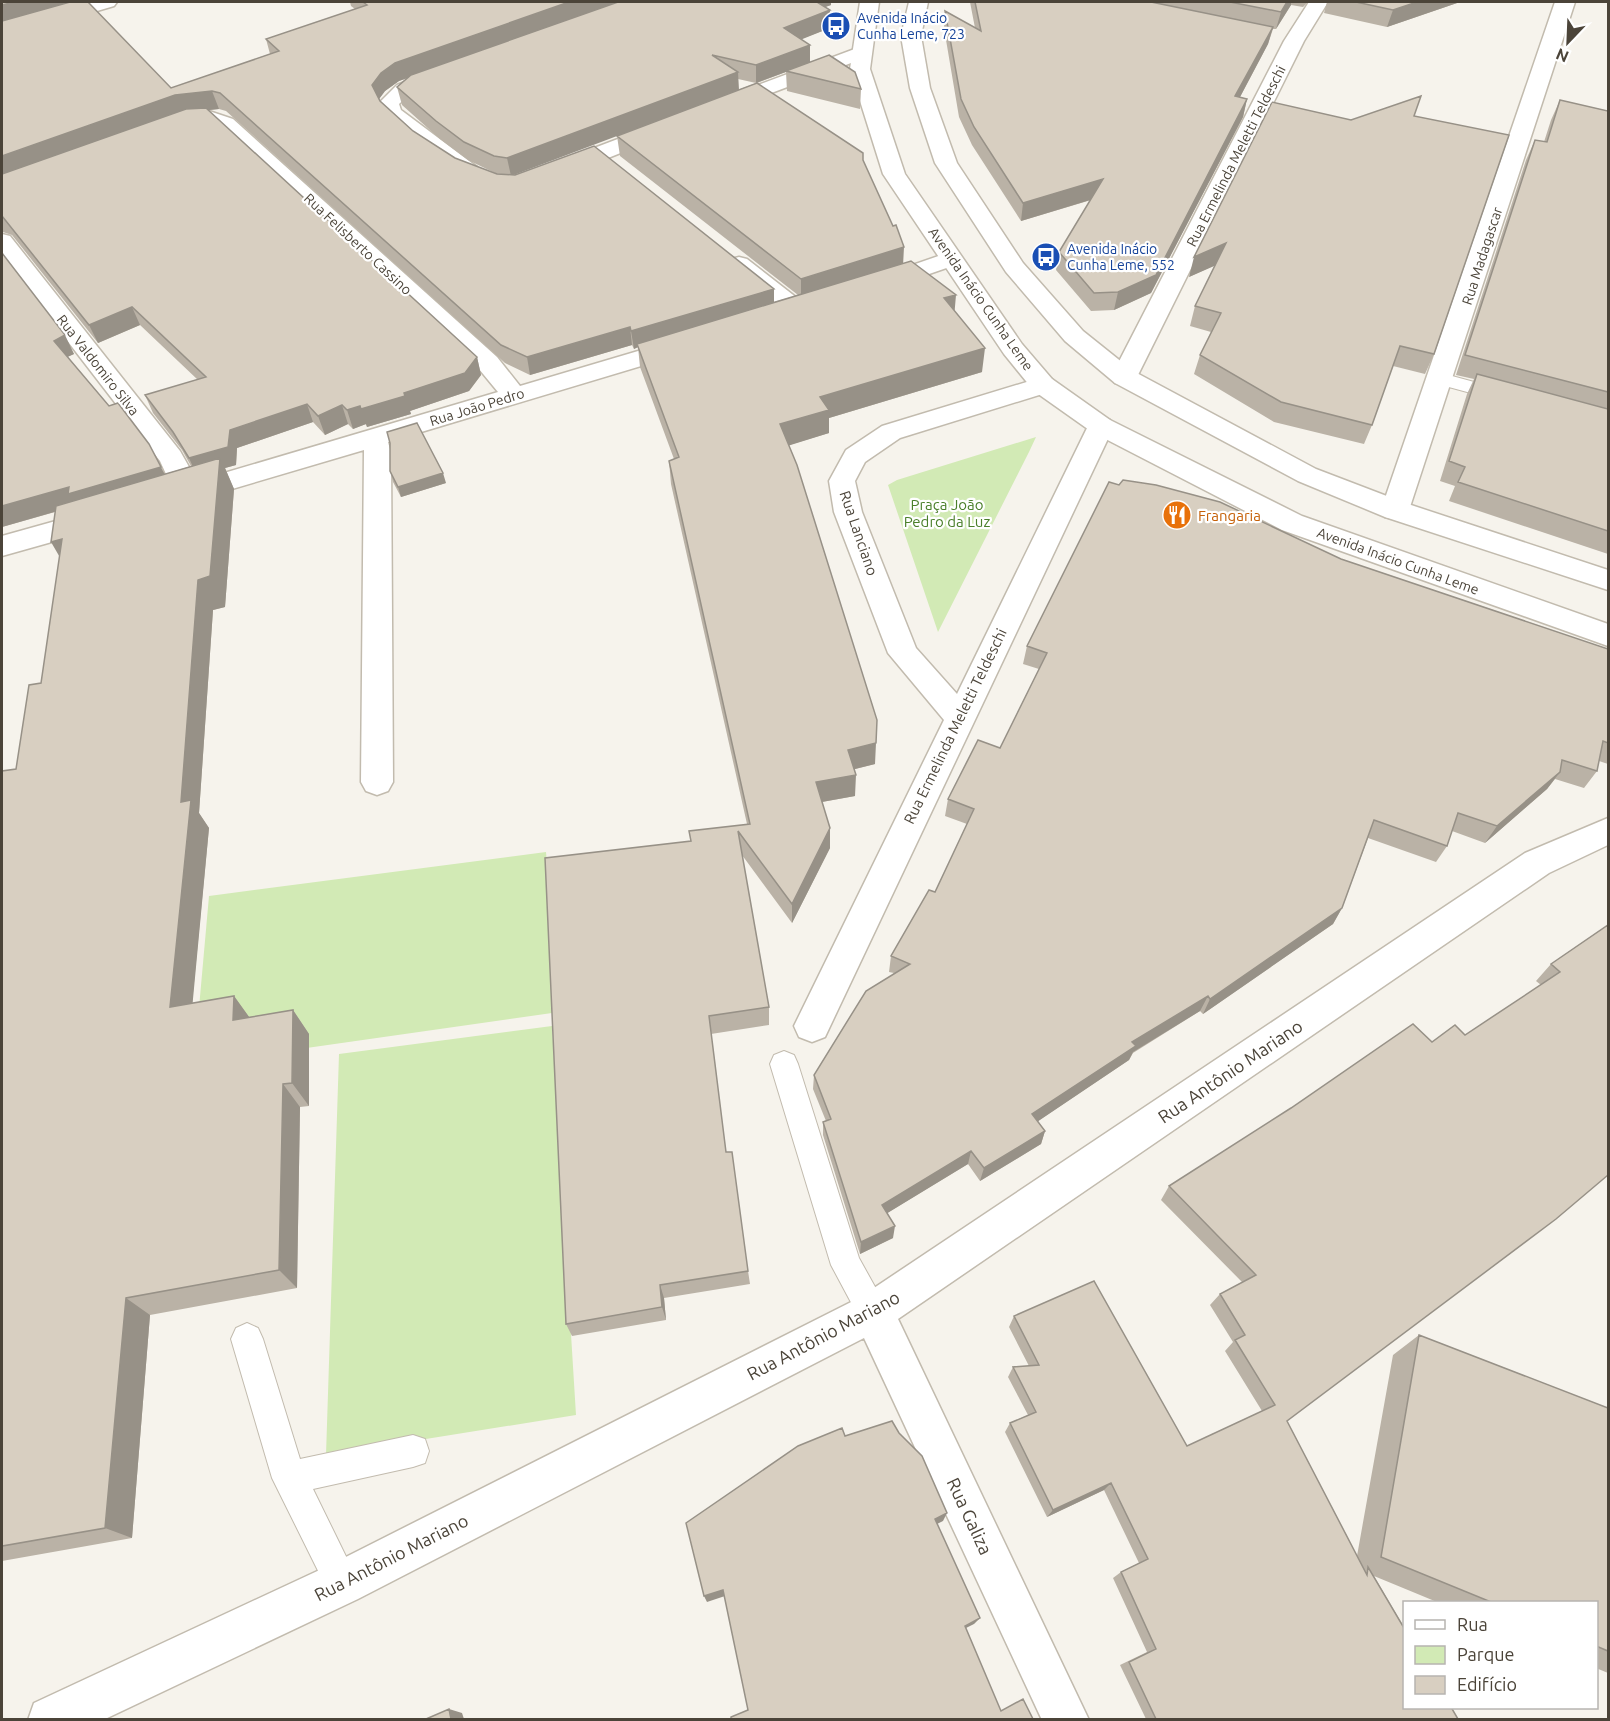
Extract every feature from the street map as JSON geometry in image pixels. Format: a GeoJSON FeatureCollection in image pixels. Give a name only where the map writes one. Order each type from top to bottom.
{"type":"FeatureCollection","features":[{"type":"Feature","properties":{"kind":"street"},"geometry":{"type":"LineString","coordinates":[[2,33],[107,2]]}},
{"type":"Feature","properties":{"kind":"street","name":"Avenida Inácio Cunha Leme"},"geometry":{"type":"LineString","coordinates":[[869,2],[860,53],[860,69],[894,174],[1013,350],[1043,385],[1101,426],[1292,523],[1608,635]]}},
{"type":"Feature","properties":{"kind":"street"},"geometry":{"type":"LineString","coordinates":[[918,2],[910,36],[920,88],[946,163],[1014,267],[1074,336],[1125,377],[1307,475],[1395,510],[1608,580]]}},
{"type":"Feature","properties":{"kind":"street","name":"Rua Ermelinda Meletti Teldeschi"},"geometry":{"type":"LineString","coordinates":[[1125,377],[1294,41],[1318,2]]}},
{"type":"Feature","properties":{"kind":"street","name":"Rua Madagascar"},"geometry":{"type":"LineString","coordinates":[[1395,510],[1441,379],[1565,2]]}},
{"type":"Feature","properties":{"kind":"street"},"geometry":{"type":"LineString","coordinates":[[1272,36],[1294,41]]}},
{"type":"Feature","properties":{"kind":"street"},"geometry":{"type":"LineString","coordinates":[[698,114],[860,53]]}},
{"type":"Feature","properties":{"kind":"street"},"geometry":{"type":"LineString","coordinates":[[463,66],[407,87],[394,96],[388,104],[392,113],[472,174],[489,182]]}},
{"type":"Feature","properties":{"kind":"street","name":"Rua Felisberto Cassino"},"geometry":{"type":"LineString","coordinates":[[156,131],[189,119],[208,116],[226,123],[488,363],[514,396]]}},
{"type":"Feature","properties":{"kind":"street"},"geometry":{"type":"LineString","coordinates":[[535,178],[676,123]]}},
{"type":"Feature","properties":{"kind":"street"},"geometry":{"type":"LineString","coordinates":[[599,153],[620,170]]}},
{"type":"Feature","properties":{"kind":"street","name":"Rua Valdomiro Silva"},"geometry":{"type":"LineString","coordinates":[[2,242],[171,457],[178,496]]}},
{"type":"Feature","properties":{"kind":"street"},"geometry":{"type":"LineString","coordinates":[[722,251],[808,306],[764,320]]}},
{"type":"Feature","properties":{"kind":"street"},"geometry":{"type":"LineString","coordinates":[[852,293],[950,259]]}},
{"type":"Feature","properties":{"kind":"street","name":"Rua João Pedro"},"geometry":{"type":"LineString","coordinates":[[178,496],[709,337]]}},
{"type":"Feature","properties":{"kind":"street","name":"Rua Lanciano"},"geometry":{"type":"LineString","coordinates":[[959,717],[903,653],[848,512],[842,481],[855,456],[891,432],[1043,385]]}},
{"type":"Feature","properties":{"kind":"street","name":"Rua Ermelinda Meletti Teldeschi"},"geometry":{"type":"LineString","coordinates":[[812,1026],[1101,426]]}},
{"type":"Feature","properties":{"kind":"street"},"geometry":{"type":"LineString","coordinates":[[373,438],[378,453],[377,782]]}},
{"type":"Feature","properties":{"kind":"street"},"geometry":{"type":"LineString","coordinates":[[2,546],[123,512]]}},
{"type":"Feature","properties":{"kind":"street","name":"Rua Antônio Mariano"},"geometry":{"type":"LineString","coordinates":[[51,1719],[342,1583],[873,1312],[1537,863],[1608,831]]}},
{"type":"Feature","properties":{"kind":"street","name":"Rua Galiza"},"geometry":{"type":"LineString","coordinates":[[873,1312],[1066,1719]]}},
{"type":"Feature","properties":{"kind":"lane"},"geometry":{"type":"LineString","coordinates":[[1441,379],[1519,400]]}},
{"type":"Feature","properties":{"kind":"lane"},"geometry":{"type":"LineString","coordinates":[[784,1064],[846,1265],[873,1312]]}},
{"type":"Feature","properties":{"kind":"lane"},"geometry":{"type":"LineString","coordinates":[[248,1339],[289,1478],[342,1583]]}},
{"type":"Feature","properties":{"kind":"lane"},"geometry":{"type":"LineString","coordinates":[[289,1478],[413,1451]]}},
{"type":"Feature","properties":{"kind":"green space","name":"Praça João Pedro da Luz"},"geometry":{"type":"Polygon","coordinates":[[[1036,437],[938,632],[888,485],[897,480],[1036,437]]]}},
{"type":"Feature","properties":{"kind":"green space"},"geometry":{"type":"Polygon","coordinates":[[[546,852],[559,1012],[194,1064],[209,896],[546,852]]]}},
{"type":"Feature","properties":{"kind":"green space"},"geometry":{"type":"Polygon","coordinates":[[[552,1026],[576,1415],[326,1455],[339,1054],[552,1026]]]}},
{"type":"Feature","properties":{"kind":"building"},"geometry":{"type":"Polygon","coordinates":[[[70,2],[88,2],[171,88],[279,51],[266,39],[367,5],[363,2],[569,2],[395,63],[381,73],[372,85],[380,101],[413,131],[455,158],[497,174],[515,175],[594,146],[774,289],[631,331],[630,327],[527,357],[501,345],[220,93],[212,91],[175,95],[2,156],[2,21],[70,2]]]}},
{"type":"Feature","properties":{"kind":"building"},"geometry":{"type":"Polygon","coordinates":[[[618,2],[817,2],[830,10],[784,28],[810,45],[756,65],[712,55],[738,72],[507,158],[494,156],[464,142],[397,87],[411,75],[618,2]]]}},
{"type":"Feature","properties":{"kind":"building"},"geometry":{"type":"Polygon","coordinates":[[[975,2],[1151,2],[1273,27],[1235,96],[1247,99],[1156,275],[1118,292],[1094,293],[1059,252],[1103,179],[1023,203],[974,127],[961,99],[945,11],[981,31],[975,2]]]}},
{"type":"Feature","properties":{"kind":"building"},"geometry":{"type":"Polygon","coordinates":[[[1230,2],[1287,2],[1281,12],[1230,2]]]}},
{"type":"Feature","properties":{"kind":"building"},"geometry":{"type":"Polygon","coordinates":[[[1356,2],[1417,2],[1393,10],[1356,2]]]}},
{"type":"Feature","properties":{"kind":"building"},"geometry":{"type":"Polygon","coordinates":[[[829,55],[855,72],[861,89],[786,71],[829,55]]]}},
{"type":"Feature","properties":{"kind":"building"},"geometry":{"type":"Polygon","coordinates":[[[757,83],[863,153],[863,160],[893,226],[896,225],[904,247],[801,279],[617,136],[757,83]]]}},
{"type":"Feature","properties":{"kind":"building"},"geometry":{"type":"Polygon","coordinates":[[[1421,96],[1414,116],[1509,135],[1434,354],[1400,346],[1372,425],[1281,402],[1200,355],[1221,313],[1195,306],[1226,243],[1194,257],[1272,102],[1351,120],[1421,96]]]}},
{"type":"Feature","properties":{"kind":"building"},"geometry":{"type":"Polygon","coordinates":[[[1560,100],[1608,111],[1608,392],[1465,355],[1535,140],[1547,142],[1560,100]]]}},
{"type":"Feature","properties":{"kind":"building"},"geometry":{"type":"Polygon","coordinates":[[[206,108],[477,357],[465,373],[404,393],[405,396],[361,409],[360,406],[347,410],[342,405],[318,416],[307,404],[230,430],[228,447],[189,458],[145,395],[206,377],[132,307],[89,325],[2,216],[2,174],[186,109],[206,108]]]}},
{"type":"Feature","properties":{"kind":"building"},"geometry":{"type":"Polygon","coordinates":[[[2,253],[65,335],[54,341],[109,406],[118,403],[149,444],[161,467],[68,494],[69,487],[2,506],[2,253]]]}},
{"type":"Feature","properties":{"kind":"building"},"geometry":{"type":"Polygon","coordinates":[[[911,261],[956,295],[944,298],[985,348],[820,397],[829,410],[780,424],[797,465],[877,720],[876,743],[848,750],[856,775],[816,782],[830,828],[792,904],[738,831],[769,1007],[709,1016],[726,1152],[732,1152],[748,1271],[660,1285],[662,1307],[566,1324],[545,858],[691,841],[689,831],[750,824],[669,461],[679,457],[637,344],[911,261]]]}},
{"type":"Feature","properties":{"kind":"building"},"geometry":{"type":"Polygon","coordinates":[[[1477,374],[1608,409],[1608,531],[1458,482],[1465,467],[1449,461],[1477,374]]]}},
{"type":"Feature","properties":{"kind":"building"},"geometry":{"type":"Polygon","coordinates":[[[417,423],[443,473],[398,487],[390,471],[390,443],[387,432],[417,423]]]}},
{"type":"Feature","properties":{"kind":"building"},"geometry":{"type":"Polygon","coordinates":[[[220,458],[210,576],[198,580],[181,802],[191,800],[170,1007],[234,996],[233,1020],[293,1010],[292,1083],[283,1084],[279,1270],[126,1298],[105,1528],[2,1546],[2,771],[16,769],[29,685],[41,683],[62,539],[51,542],[56,506],[220,458]]]}},
{"type":"Feature","properties":{"kind":"building"},"geometry":{"type":"Polygon","coordinates":[[[1123,480],[1156,485],[1220,502],[1341,559],[1608,649],[1608,743],[1603,741],[1597,771],[1562,760],[1560,772],[1497,826],[1458,813],[1447,846],[1374,820],[1342,908],[1210,999],[1208,996],[1132,1042],[1136,1046],[1032,1114],[1045,1131],[984,1168],[971,1151],[882,1205],[895,1226],[861,1242],[823,1122],[831,1119],[814,1075],[866,991],[910,964],[891,956],[929,890],[935,892],[974,809],[948,799],[978,740],[1000,748],[1047,653],[1027,646],[1109,482],[1119,485],[1123,480]]]}},
{"type":"Feature","properties":{"kind":"building"},"geometry":{"type":"Polygon","coordinates":[[[1608,925],[1608,1175],[1556,1219],[1287,1421],[1367,1575],[1368,1567],[1403,1626],[1403,1709],[1452,1709],[1458,1719],[1156,1719],[1129,1662],[1156,1649],[1121,1572],[1148,1559],[1111,1483],[1053,1510],[1010,1423],[1036,1412],[1013,1367],[1039,1365],[1014,1316],[1094,1281],[1187,1446],[1275,1405],[1235,1340],[1245,1335],[1220,1294],[1256,1275],[1169,1186],[1291,1108],[1413,1024],[1432,1042],[1455,1025],[1465,1035],[1560,972],[1551,964],[1608,925]]]}},
{"type":"Feature","properties":{"kind":"building"},"geometry":{"type":"Polygon","coordinates":[[[1419,1335],[1608,1408],[1608,1651],[1598,1647],[1598,1601],[1489,1601],[1381,1557],[1419,1335]]]}},
{"type":"Feature","properties":{"kind":"building"},"geometry":{"type":"Polygon","coordinates":[[[892,1421],[899,1433],[922,1456],[947,1513],[935,1519],[980,1618],[965,1626],[1001,1711],[1023,1699],[1033,1719],[731,1719],[748,1710],[723,1590],[704,1596],[686,1523],[798,1446],[842,1428],[845,1436],[892,1421]]]}},
{"type":"Feature","properties":{"kind":"building"},"geometry":{"type":"Polygon","coordinates":[[[449,1709],[451,1719],[426,1719],[449,1709]]]}},
{"type":"Feature","properties":{"kind":"place","name":"Avenida Inácio Cunha Leme, 723"},"geometry":{"type":"Point","coordinates":[836,26]}},
{"type":"Feature","properties":{"kind":"place","name":"Avenida Inácio Cunha Leme, 552"},"geometry":{"type":"Point","coordinates":[1046,257]}},
{"type":"Feature","properties":{"kind":"place","name":"Frangaria"},"geometry":{"type":"Point","coordinates":[1177,515]}}]}
